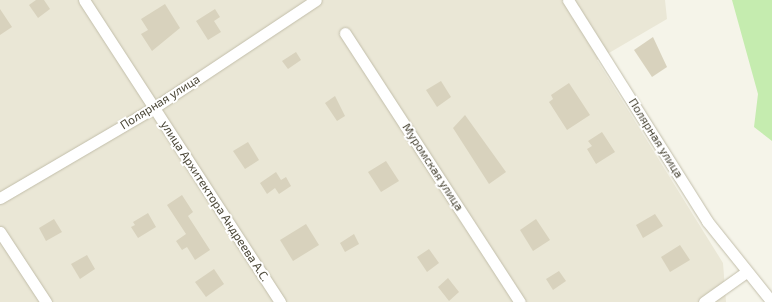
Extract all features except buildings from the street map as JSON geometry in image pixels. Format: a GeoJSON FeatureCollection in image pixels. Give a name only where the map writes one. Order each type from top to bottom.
{"type":"FeatureCollection","features":[{"type":"Feature","properties":{"kind":"street","name":"улица Архитектора Андреева А.С."},"geometry":{"type":"LineString","coordinates":[[84,0],[155,107],[280,302]]}},
{"type":"Feature","properties":{"kind":"street","name":"Полярная улица"},"geometry":{"type":"LineString","coordinates":[[0,198],[155,107],[316,0]]}},
{"type":"Feature","properties":{"kind":"street","name":"Полярная улица"},"geometry":{"type":"LineString","coordinates":[[568,0],[696,204],[745,273],[772,302]]}},
{"type":"Feature","properties":{"kind":"street","name":"Муромская улица"},"geometry":{"type":"LineString","coordinates":[[345,33],[520,302]]}},
{"type":"Feature","properties":{"kind":"street"},"geometry":{"type":"LineString","coordinates":[[0,232],[46,302]]}},
{"type":"Feature","properties":{"kind":"street"},"geometry":{"type":"LineString","coordinates":[[704,302],[745,273]]}},
{"type":"Feature","properties":{"kind":"shaded area"},"geometry":{"type":"Polygon","coordinates":[[[0,0],[665,0],[667,19],[597,60],[723,263],[726,302],[0,302],[0,0]]]}},
{"type":"Feature","properties":{"kind":"green space"},"geometry":{"type":"Polygon","coordinates":[[[732,0],[772,0],[772,141],[754,127],[758,94],[732,0]]]}}]}
